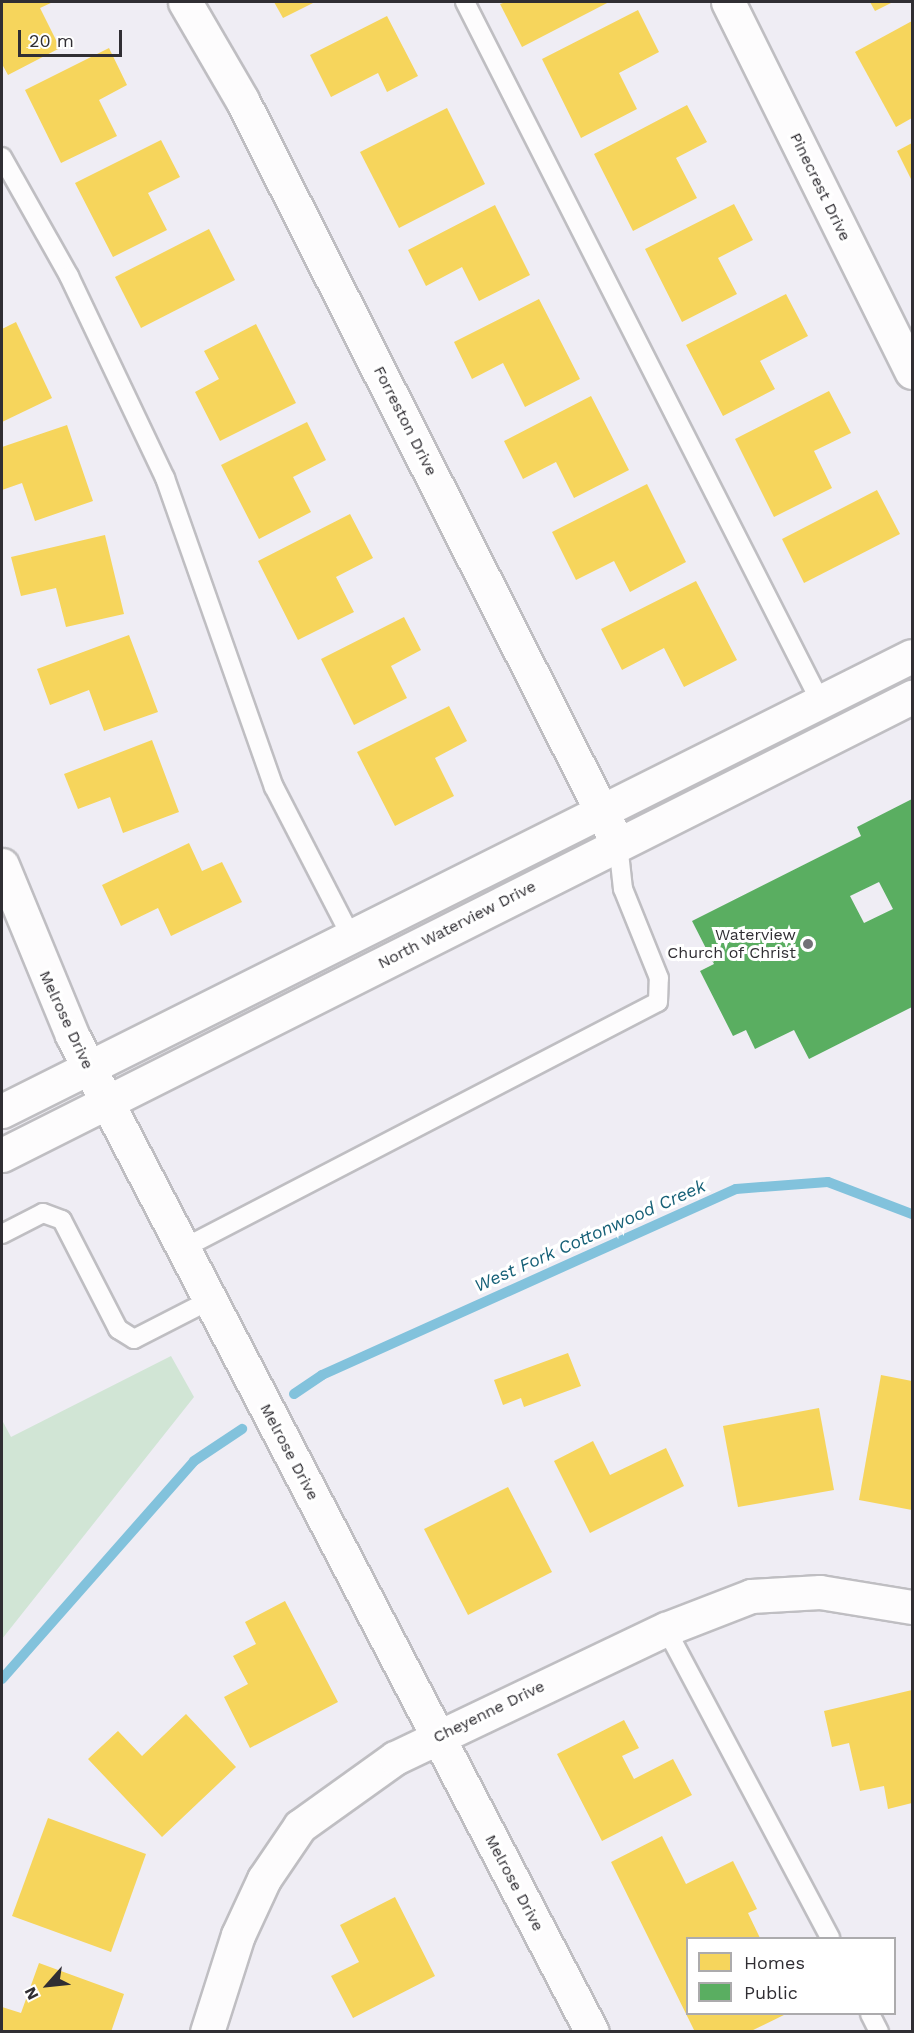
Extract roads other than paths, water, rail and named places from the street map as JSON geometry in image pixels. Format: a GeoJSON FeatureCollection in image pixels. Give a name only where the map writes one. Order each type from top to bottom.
{"type":"FeatureCollection","features":[{"type":"Feature","properties":{"kind":"street","name":"Forreston Drive"},"geometry":{"type":"LineString","coordinates":[[185,2],[242,100],[618,844]]}},
{"type":"Feature","properties":{"kind":"street","name":"Pinecrest Drive"},"geometry":{"type":"LineString","coordinates":[[728,2],[912,372]]}},
{"type":"Feature","properties":{"kind":"street"},"geometry":{"type":"LineString","coordinates":[[2,1111],[819,699],[912,656]]}},
{"type":"Feature","properties":{"kind":"street","name":"North Waterview Drive"},"geometry":{"type":"LineString","coordinates":[[2,1155],[912,697]]}},
{"type":"Feature","properties":{"kind":"street","name":"Melrose Drive"},"geometry":{"type":"LineString","coordinates":[[2,865],[25,933],[88,1068],[592,2031]]}},
{"type":"Feature","properties":{"kind":"street","name":"Cheyenne Drive"},"geometry":{"type":"LineString","coordinates":[[207,2031],[238,1935],[264,1879],[300,1826],[350,1786],[438,1737],[666,1629],[751,1596],[820,1592],[912,1607]]}},
{"type":"Feature","properties":{"kind":"lane"},"geometry":{"type":"LineString","coordinates":[[465,2],[819,699]]}},
{"type":"Feature","properties":{"kind":"lane"},"geometry":{"type":"LineString","coordinates":[[2,157],[69,276],[165,478],[274,787],[351,936]]}},
{"type":"Feature","properties":{"kind":"lane"},"geometry":{"type":"LineString","coordinates":[[182,1248],[658,1002],[659,978],[623,889],[618,844]]}},
{"type":"Feature","properties":{"kind":"lane"},"geometry":{"type":"LineString","coordinates":[[2,1234],[43,1213],[62,1220],[118,1329],[134,1339],[210,1300]]}},
{"type":"Feature","properties":{"kind":"lane"},"geometry":{"type":"LineString","coordinates":[[666,1629],[829,1937]]}},
{"type":"Feature","properties":{"kind":"lane"},"geometry":{"type":"LineString","coordinates":[[871,2015],[879,2031]]}},
{"type":"Feature","properties":{"kind":"waterway","name":"West Fork Cottonwood Creek"},"geometry":{"type":"LineString","coordinates":[[294,1394],[322,1375],[736,1189],[828,1182],[912,1214]]}},
{"type":"Feature","properties":{"kind":"waterway","name":"West Fork Cottonwood Creek"},"geometry":{"type":"LineString","coordinates":[[2,1679],[194,1461],[242,1429]]}},
{"type":"Feature","properties":{"kind":"place","name":"Waterview Church of Christ"},"geometry":{"type":"Point","coordinates":[808,944]}}]}
